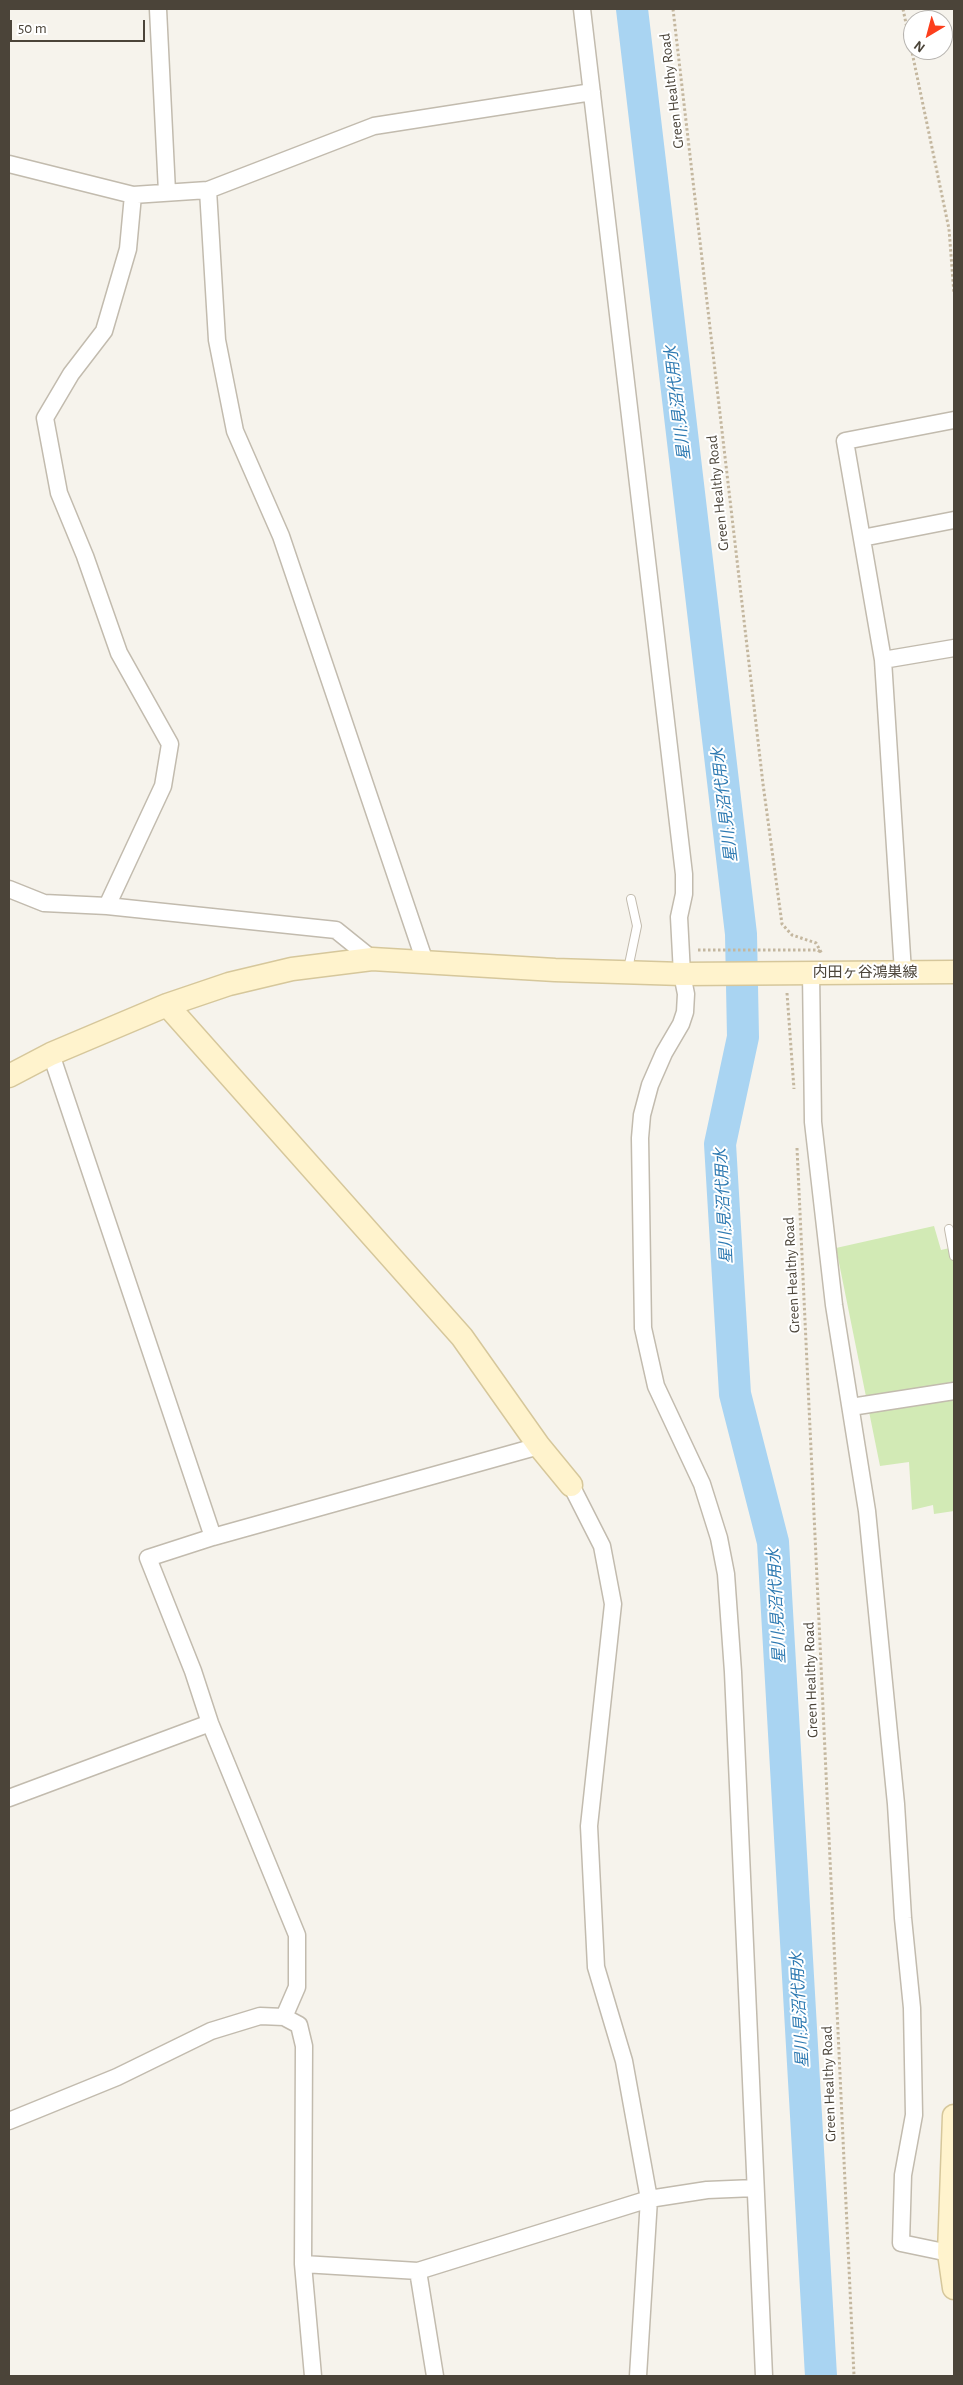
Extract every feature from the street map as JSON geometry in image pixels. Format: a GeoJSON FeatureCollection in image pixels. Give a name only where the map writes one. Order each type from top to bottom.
{"type":"FeatureCollection","features":[{"type":"Feature","properties":{"kind":"main road","name":"内田ヶ谷鴻巣線"},"geometry":{"type":"LineString","coordinates":[[9,1076],[51,1054],[167,1005],[230,984],[292,969],[372,959],[555,970],[682,974],[710,973],[781,980],[810,972],[954,972]]}},
{"type":"Feature","properties":{"kind":"main road"},"geometry":{"type":"LineString","coordinates":[[167,1005],[462,1336],[539,1446],[571,1486]]}},
{"type":"Feature","properties":{"kind":"main road"},"geometry":{"type":"LineString","coordinates":[[954,2116],[949,2253],[954,2288]]}},
{"type":"Feature","properties":{"kind":"street"},"geometry":{"type":"LineString","coordinates":[[158,9],[167,192]]}},
{"type":"Feature","properties":{"kind":"street"},"geometry":{"type":"LineString","coordinates":[[582,9],[684,874],[684,894],[679,917],[682,974],[686,994],[683,1018],[656,1068],[645,1098],[642,1115],[640,1138],[643,1328],[656,1386],[702,1484],[719,1538],[726,1574],[733,1672],[764,2376]]}},
{"type":"Feature","properties":{"kind":"street"},"geometry":{"type":"LineString","coordinates":[[9,164],[133,195],[208,190],[374,126],[592,92]]}},
{"type":"Feature","properties":{"kind":"street"},"geometry":{"type":"LineString","coordinates":[[208,190],[217,340],[235,431],[280,536],[425,962]]}},
{"type":"Feature","properties":{"kind":"street"},"geometry":{"type":"LineString","coordinates":[[107,906],[163,786],[170,744],[119,653],[85,556],[59,493],[45,418],[71,374],[104,331],[128,249],[133,195]]}},
{"type":"Feature","properties":{"kind":"street"},"geometry":{"type":"LineString","coordinates":[[903,972],[883,660],[845,441],[954,420]]}},
{"type":"Feature","properties":{"kind":"street"},"geometry":{"type":"LineString","coordinates":[[862,538],[954,520]]}},
{"type":"Feature","properties":{"kind":"street"},"geometry":{"type":"LineString","coordinates":[[883,660],[954,648]]}},
{"type":"Feature","properties":{"kind":"street"},"geometry":{"type":"LineString","coordinates":[[9,889],[44,902],[107,906],[336,930],[372,959]]}},
{"type":"Feature","properties":{"kind":"street"},"geometry":{"type":"LineString","coordinates":[[810,972],[813,1122],[834,1305],[867,1511],[896,1804],[903,1918],[912,2008],[914,2114],[903,2175],[901,2243],[949,2253]]}},
{"type":"Feature","properties":{"kind":"street"},"geometry":{"type":"LineString","coordinates":[[51,1054],[213,1538]]}},
{"type":"Feature","properties":{"kind":"street"},"geometry":{"type":"LineString","coordinates":[[851,1408],[954,1391]]}},
{"type":"Feature","properties":{"kind":"street"},"geometry":{"type":"LineString","coordinates":[[284,2017],[297,1987],[296,1935],[210,1723],[193,1671],[148,1558],[539,1446]]}},
{"type":"Feature","properties":{"kind":"street"},"geometry":{"type":"LineString","coordinates":[[571,1486],[602,1546],[613,1604],[589,1826],[596,1967],[624,2061],[649,2199],[638,2376]]}},
{"type":"Feature","properties":{"kind":"street"},"geometry":{"type":"LineString","coordinates":[[9,1798],[210,1723]]}},
{"type":"Feature","properties":{"kind":"street"},"geometry":{"type":"LineString","coordinates":[[9,2121],[117,2077],[210,2031],[260,2016],[284,2017],[299,2025],[304,2046],[304,2264],[313,2376]]}},
{"type":"Feature","properties":{"kind":"street"},"geometry":{"type":"LineString","coordinates":[[304,2264],[418,2272],[649,2199],[707,2190],[755,2188]]}},
{"type":"Feature","properties":{"kind":"street"},"geometry":{"type":"LineString","coordinates":[[418,2272],[435,2376]]}},
{"type":"Feature","properties":{"kind":"lane"},"geometry":{"type":"LineString","coordinates":[[628,971],[638,926],[631,899]]}},
{"type":"Feature","properties":{"kind":"lane"},"geometry":{"type":"LineString","coordinates":[[949,1229],[954,1256]]}},
{"type":"Feature","properties":{"kind":"path","name":"Green Healthy Road"},"geometry":{"type":"LineString","coordinates":[[673,9],[763,784],[782,924],[792,935],[816,943],[822,952],[817,950],[698,950]]}},
{"type":"Feature","properties":{"kind":"path"},"geometry":{"type":"LineString","coordinates":[[903,9],[949,229],[954,294]]}},
{"type":"Feature","properties":{"kind":"path"},"geometry":{"type":"LineString","coordinates":[[949,229],[954,228]]}},
{"type":"Feature","properties":{"kind":"path"},"geometry":{"type":"LineString","coordinates":[[781,980],[794,1097]]}},
{"type":"Feature","properties":{"kind":"path","name":"Green Healthy Road"},"geometry":{"type":"LineString","coordinates":[[797,1146],[854,2376]]}},
{"type":"Feature","properties":{"kind":"green space"},"geometry":{"type":"Polygon","coordinates":[[[934,1226],[941,1250],[954,1247],[954,1511],[934,1514],[933,1505],[912,1510],[909,1462],[880,1466],[836,1248],[934,1226]]]}},
{"type":"Feature","properties":{"kind":"waterway","name":"星川;見沼代用水"},"geometry":{"type":"LineString","coordinates":[[632,9],[741,934],[743,1037],[720,1144],[735,1394],[773,1542],[821,2376]]}}]}
